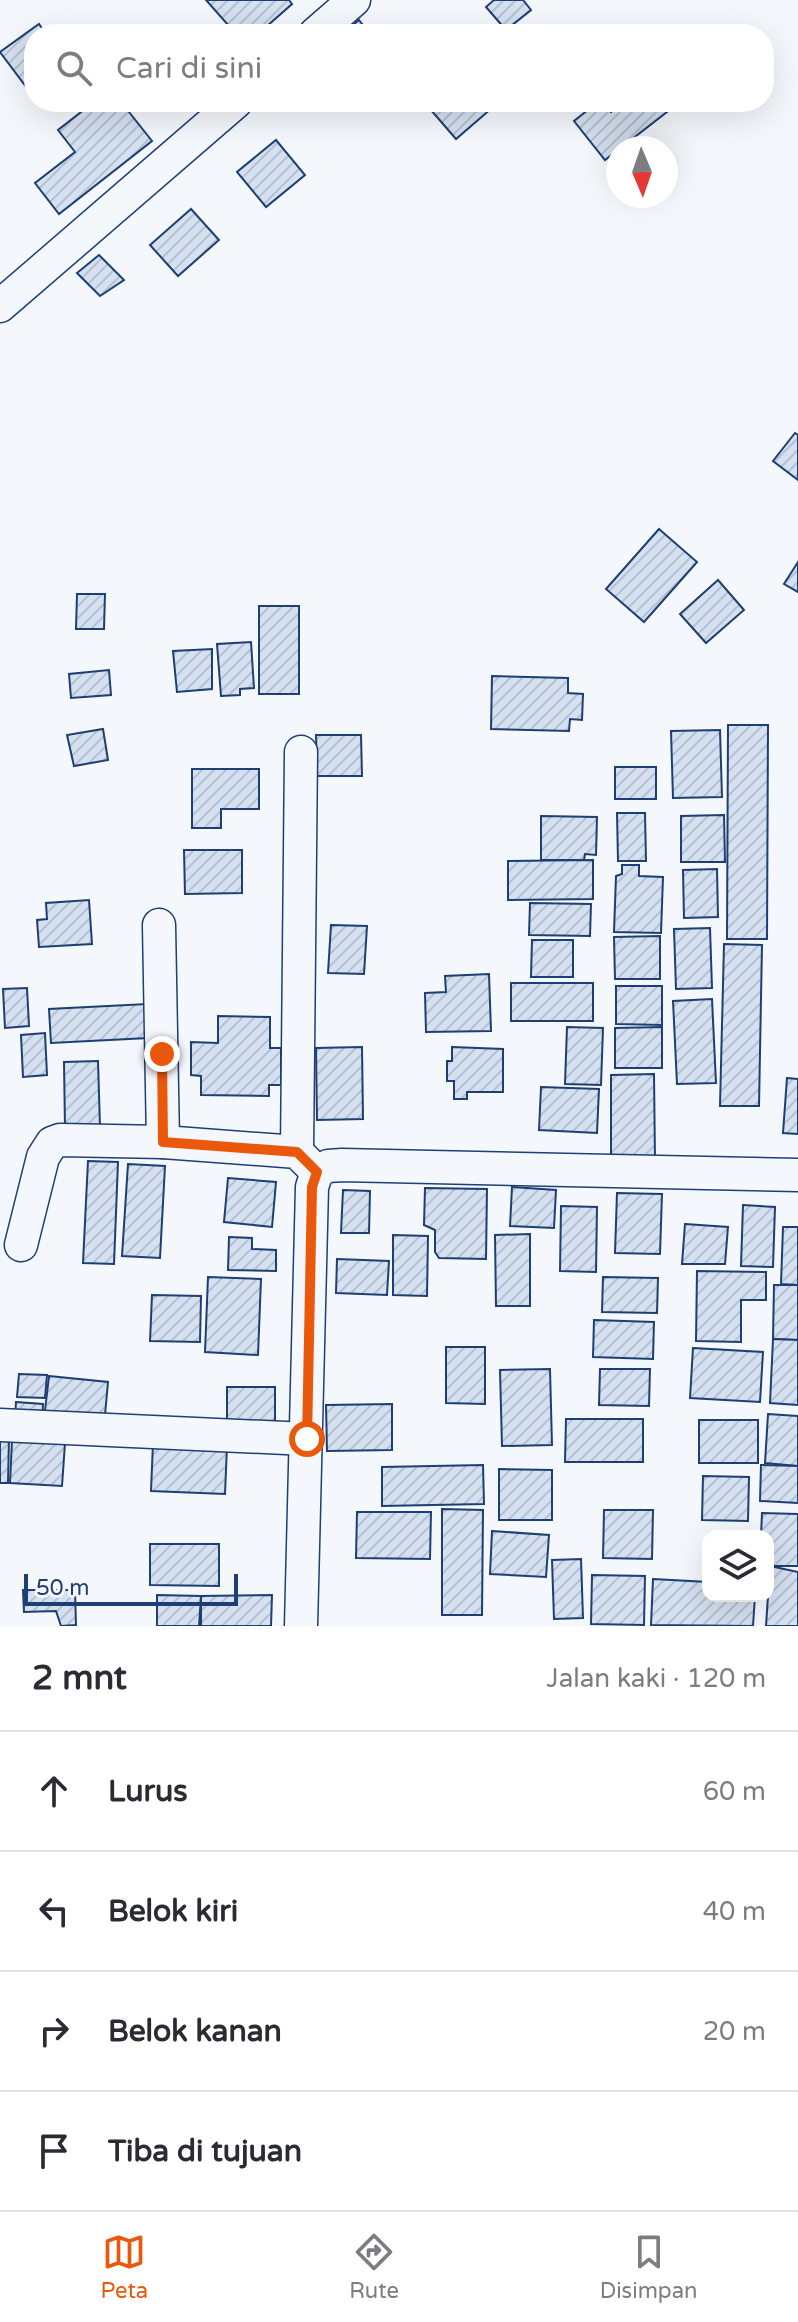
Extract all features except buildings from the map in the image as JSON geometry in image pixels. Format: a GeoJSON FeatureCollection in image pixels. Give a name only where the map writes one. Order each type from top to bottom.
{"type":"FeatureCollection","features":[{"type":"Feature","properties":{"kind":"street"},"geometry":{"type":"LineString","coordinates":[[326,24],[354,0]]}},
{"type":"Feature","properties":{"kind":"street"},"geometry":{"type":"LineString","coordinates":[[0,306],[224,112]]}},
{"type":"Feature","properties":{"kind":"street"},"geometry":{"type":"LineString","coordinates":[[301,752],[307,1162],[312,1187],[301,1626]]}},
{"type":"Feature","properties":{"kind":"street"},"geometry":{"type":"LineString","coordinates":[[159,925],[163,1142]]}},
{"type":"Feature","properties":{"kind":"street"},"geometry":{"type":"LineString","coordinates":[[21,1245],[43,1157],[52,1143],[69,1138],[163,1142],[328,1166],[798,1175]]}},
{"type":"Feature","properties":{"kind":"street"},"geometry":{"type":"LineString","coordinates":[[0,1425],[307,1439]]}},
{"type":"Feature","properties":{"kind":"route"},"geometry":{"type":"LineString","coordinates":[[162,1054],[163,1142],[297,1152],[317,1172],[312,1187],[307,1439]]}}]}
